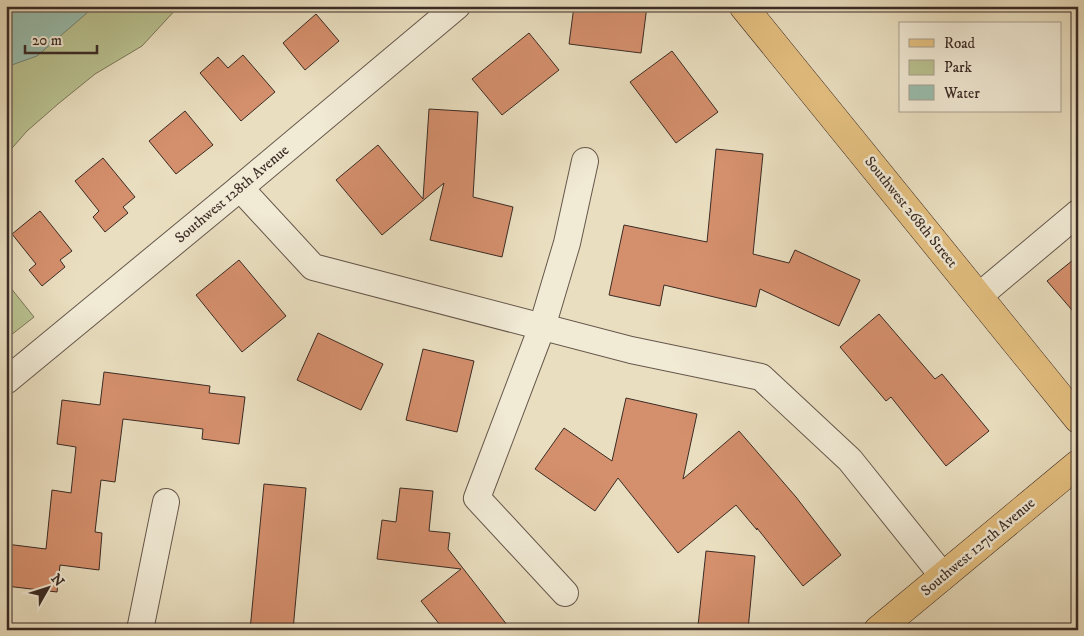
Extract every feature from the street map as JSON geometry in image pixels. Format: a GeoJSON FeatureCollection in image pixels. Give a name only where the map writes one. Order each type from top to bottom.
{"type":"FeatureCollection","features":[{"type":"Feature","properties":{"kind":"main road","name":"Southwest 268th Street"},"geometry":{"type":"LineString","coordinates":[[743,6],[1078,418]]}},
{"type":"Feature","properties":{"kind":"main road","name":"Southwest 127th Avenue"},"geometry":{"type":"LineString","coordinates":[[878,630],[1078,464]]}},
{"type":"Feature","properties":{"kind":"street","name":"Southwest 128th Avenue"},"geometry":{"type":"LineString","coordinates":[[6,380],[458,6]]}},
{"type":"Feature","properties":{"kind":"street"},"geometry":{"type":"LineString","coordinates":[[565,593],[477,498],[542,327],[567,243],[584,161]]}},
{"type":"Feature","properties":{"kind":"street"},"geometry":{"type":"LineString","coordinates":[[240,188],[313,267],[631,350],[760,377],[850,460],[943,576]]}},
{"type":"Feature","properties":{"kind":"street"},"geometry":{"type":"LineString","coordinates":[[979,296],[1078,213]]}},
{"type":"Feature","properties":{"kind":"street"},"geometry":{"type":"LineString","coordinates":[[140,630],[166,502]]}},
{"type":"Feature","properties":{"kind":"green space"},"geometry":{"type":"Polygon","coordinates":[[[6,6],[179,6],[142,46],[95,74],[27,131],[6,155],[6,6]]]}},
{"type":"Feature","properties":{"kind":"green space"},"geometry":{"type":"Polygon","coordinates":[[[6,282],[34,317],[6,339],[6,282]]]}},
{"type":"Feature","properties":{"kind":"water"},"geometry":{"type":"Polygon","coordinates":[[[6,6],[95,6],[37,56],[6,67],[6,6]]]}},
{"type":"Feature","properties":{"kind":"building"},"geometry":{"type":"Polygon","coordinates":[[[574,6],[647,6],[641,53],[569,44],[574,6]]]}},
{"type":"Feature","properties":{"kind":"building"},"geometry":{"type":"Polygon","coordinates":[[[316,14],[339,41],[305,70],[283,43],[316,14]]]}},
{"type":"Feature","properties":{"kind":"building"},"geometry":{"type":"Polygon","coordinates":[[[529,33],[559,70],[502,115],[472,79],[529,33]]]}},
{"type":"Feature","properties":{"kind":"building"},"geometry":{"type":"Polygon","coordinates":[[[672,51],[718,112],[676,143],[630,82],[672,51]]]}},
{"type":"Feature","properties":{"kind":"building"},"geometry":{"type":"Polygon","coordinates":[[[243,55],[275,92],[241,121],[200,73],[218,57],[228,68],[243,55]]]}},
{"type":"Feature","properties":{"kind":"building"},"geometry":{"type":"Polygon","coordinates":[[[429,109],[478,112],[473,197],[513,207],[502,257],[430,240],[444,183],[382,235],[336,180],[378,145],[423,199],[429,109]]]}},
{"type":"Feature","properties":{"kind":"building"},"geometry":{"type":"Polygon","coordinates":[[[185,111],[213,145],[176,174],[149,141],[185,111]]]}},
{"type":"Feature","properties":{"kind":"building"},"geometry":{"type":"Polygon","coordinates":[[[716,149],[763,154],[753,254],[789,263],[795,250],[860,280],[839,326],[760,289],[756,307],[664,285],[660,306],[609,295],[624,225],[707,242],[716,149]]]}},
{"type":"Feature","properties":{"kind":"building"},"geometry":{"type":"Polygon","coordinates":[[[103,158],[135,197],[123,207],[128,213],[105,232],[93,217],[99,211],[75,181],[103,158]]]}},
{"type":"Feature","properties":{"kind":"building"},"geometry":{"type":"Polygon","coordinates":[[[40,211],[72,251],[60,260],[65,267],[42,286],[29,270],[36,264],[12,234],[40,211]]]}},
{"type":"Feature","properties":{"kind":"building"},"geometry":{"type":"Polygon","coordinates":[[[1078,256],[1078,317],[1047,281],[1078,256]]]}},
{"type":"Feature","properties":{"kind":"building"},"geometry":{"type":"Polygon","coordinates":[[[239,260],[286,316],[242,352],[196,295],[239,260]]]}},
{"type":"Feature","properties":{"kind":"building"},"geometry":{"type":"Polygon","coordinates":[[[879,314],[935,379],[942,374],[989,431],[946,466],[891,397],[886,401],[840,347],[879,314]]]}},
{"type":"Feature","properties":{"kind":"building"},"geometry":{"type":"Polygon","coordinates":[[[318,333],[383,364],[361,410],[297,380],[318,333]]]}},
{"type":"Feature","properties":{"kind":"building"},"geometry":{"type":"Polygon","coordinates":[[[423,349],[474,361],[457,432],[406,420],[423,349]]]}},
{"type":"Feature","properties":{"kind":"building"},"geometry":{"type":"Polygon","coordinates":[[[104,372],[210,386],[209,393],[245,397],[239,444],[202,439],[203,429],[123,419],[115,482],[101,480],[95,532],[102,533],[99,570],[60,565],[57,592],[6,586],[6,544],[46,549],[52,490],[71,493],[76,447],[57,444],[62,400],[100,405],[104,372]]]}},
{"type":"Feature","properties":{"kind":"building"},"geometry":{"type":"Polygon","coordinates":[[[626,398],[697,414],[683,479],[739,431],[796,497],[841,555],[803,586],[757,528],[757,530],[736,505],[678,553],[618,478],[595,511],[535,469],[564,428],[612,461],[626,398]]]}},
{"type":"Feature","properties":{"kind":"building"},"geometry":{"type":"Polygon","coordinates":[[[264,484],[306,488],[293,630],[250,630],[264,484]]]}},
{"type":"Feature","properties":{"kind":"building"},"geometry":{"type":"Polygon","coordinates":[[[400,488],[433,491],[429,531],[450,533],[448,549],[511,630],[444,630],[421,601],[461,569],[377,559],[382,520],[396,522],[400,488]]]}},
{"type":"Feature","properties":{"kind":"building"},"geometry":{"type":"Polygon","coordinates":[[[706,551],[755,556],[748,630],[698,626],[706,551]]]}}]}
